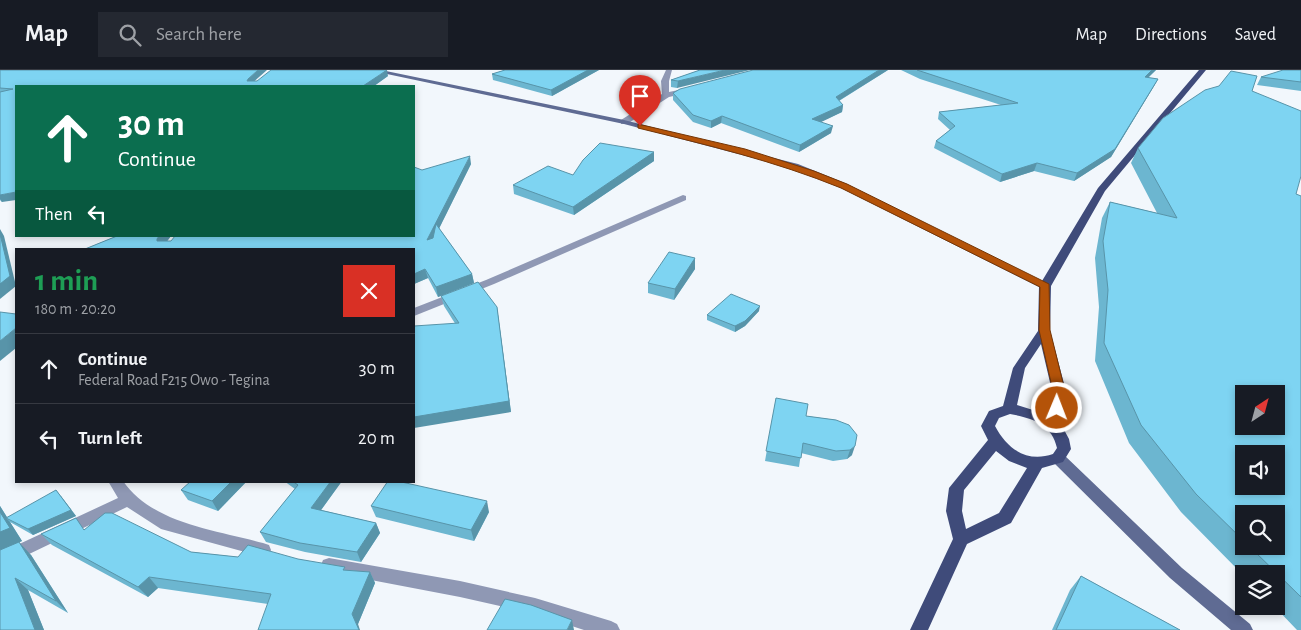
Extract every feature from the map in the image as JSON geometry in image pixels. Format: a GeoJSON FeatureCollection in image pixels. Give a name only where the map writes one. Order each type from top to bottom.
{"type":"FeatureCollection","features":[{"type":"Feature","properties":{"kind":"main road"},"geometry":{"type":"LineString","coordinates":[[371,70],[624,122],[795,166],[844,186],[1045,286]]}},
{"type":"Feature","properties":{"kind":"main road"},"geometry":{"type":"LineString","coordinates":[[1055,426],[1059,391],[1044,330],[1045,286],[1101,190],[1203,70]]}},
{"type":"Feature","properties":{"kind":"main road"},"geometry":{"type":"LineString","coordinates":[[1009,409],[1019,368],[1044,330]]}},
{"type":"Feature","properties":{"kind":"main road"},"geometry":{"type":"LineString","coordinates":[[1009,409],[1033,412],[1055,426],[1063,438],[1064,449],[1058,458],[1038,463],[1018,459],[1005,451],[995,442],[988,426],[994,414],[1009,409]]}},
{"type":"Feature","properties":{"kind":"main road"},"geometry":{"type":"LineString","coordinates":[[919,630],[961,539],[954,511],[957,488],[995,442]]}},
{"type":"Feature","properties":{"kind":"main road"},"geometry":{"type":"LineString","coordinates":[[1058,458],[1176,573],[1244,630]]}},
{"type":"Feature","properties":{"kind":"main road"},"geometry":{"type":"LineString","coordinates":[[961,539],[1005,518],[1038,463]]}},
{"type":"Feature","properties":{"kind":"street"},"geometry":{"type":"LineString","coordinates":[[666,95],[665,81],[669,70]]}},
{"type":"Feature","properties":{"kind":"street"},"geometry":{"type":"LineString","coordinates":[[624,122],[666,95],[694,88]]}},
{"type":"Feature","properties":{"kind":"street"},"geometry":{"type":"LineString","coordinates":[[415,312],[490,282],[683,198]]}},
{"type":"Feature","properties":{"kind":"street"},"geometry":{"type":"LineString","coordinates":[[116,483],[128,500],[167,524],[277,554]]}},
{"type":"Feature","properties":{"kind":"street"},"geometry":{"type":"LineString","coordinates":[[0,561],[128,500]]}},
{"type":"Feature","properties":{"kind":"street"},"geometry":{"type":"LineString","coordinates":[[315,563],[460,589],[535,606],[611,630]]}},
{"type":"Feature","properties":{"kind":"building"},"geometry":{"type":"Polygon","coordinates":[[[0,70],[258,70],[247,81],[257,81],[271,70],[387,70],[364,85],[15,85],[15,192],[0,195],[0,92],[13,89],[0,88],[0,70]]]}},
{"type":"Feature","properties":{"kind":"building"},"geometry":{"type":"Polygon","coordinates":[[[505,70],[588,70],[551,90],[492,74],[505,70]]]}},
{"type":"Feature","properties":{"kind":"building"},"geometry":{"type":"Polygon","coordinates":[[[700,70],[725,70],[678,81],[671,80],[700,70]]]}},
{"type":"Feature","properties":{"kind":"building"},"geometry":{"type":"Polygon","coordinates":[[[753,70],[879,70],[836,97],[843,105],[812,119],[833,126],[800,145],[722,116],[711,121],[693,115],[673,93],[680,89],[753,70]]]}},
{"type":"Feature","properties":{"kind":"building"},"geometry":{"type":"Polygon","coordinates":[[[917,70],[1152,70],[1145,77],[1158,79],[1115,149],[1077,173],[1037,163],[1002,174],[936,141],[955,126],[939,112],[1018,103],[917,70]]]}},
{"type":"Feature","properties":{"kind":"building"},"geometry":{"type":"Polygon","coordinates":[[[1283,70],[1301,70],[1301,82],[1261,77],[1283,70]]]}},
{"type":"Feature","properties":{"kind":"building"},"geometry":{"type":"Polygon","coordinates":[[[1231,71],[1257,76],[1252,91],[1301,111],[1301,176],[1296,194],[1301,196],[1301,597],[1285,581],[1285,565],[1268,565],[1258,555],[1285,555],[1285,505],[1235,505],[1235,532],[1196,494],[1141,425],[1104,343],[1108,290],[1103,241],[1110,202],[1177,218],[1138,148],[1163,118],[1205,90],[1219,86],[1231,71]]]}},
{"type":"Feature","properties":{"kind":"building"},"geometry":{"type":"Polygon","coordinates":[[[600,143],[654,152],[573,207],[513,185],[548,166],[573,175],[583,160],[600,143]]]}},
{"type":"Feature","properties":{"kind":"building"},"geometry":{"type":"Polygon","coordinates":[[[470,156],[427,240],[433,238],[436,224],[472,274],[436,287],[425,269],[415,274],[415,248],[87,248],[115,237],[158,237],[157,241],[171,241],[174,237],[415,237],[415,167],[422,170],[470,156]]]}},
{"type":"Feature","properties":{"kind":"building"},"geometry":{"type":"Polygon","coordinates":[[[0,234],[10,276],[0,284],[0,234]]]}},
{"type":"Feature","properties":{"kind":"building"},"geometry":{"type":"Polygon","coordinates":[[[669,252],[695,258],[675,289],[648,283],[669,252]]]}},
{"type":"Feature","properties":{"kind":"building"},"geometry":{"type":"Polygon","coordinates":[[[478,282],[497,307],[509,401],[415,417],[415,326],[459,323],[441,296],[478,282]]]}},
{"type":"Feature","properties":{"kind":"building"},"geometry":{"type":"Polygon","coordinates":[[[731,294],[760,306],[745,321],[735,326],[707,315],[731,294]]]}},
{"type":"Feature","properties":{"kind":"building"},"geometry":{"type":"Polygon","coordinates":[[[0,312],[15,314],[15,329],[0,341],[0,312]]]}},
{"type":"Feature","properties":{"kind":"building"},"geometry":{"type":"Polygon","coordinates":[[[776,398],[808,404],[806,416],[836,420],[849,425],[857,435],[855,446],[850,450],[836,451],[803,443],[801,458],[766,451],[776,398]]]}},
{"type":"Feature","properties":{"kind":"building"},"geometry":{"type":"Polygon","coordinates":[[[189,483],[230,483],[212,501],[181,490],[189,483]]]}},
{"type":"Feature","properties":{"kind":"building"},"geometry":{"type":"Polygon","coordinates":[[[295,483],[330,483],[311,508],[376,523],[357,552],[300,543],[260,532],[298,485],[295,483]]]}},
{"type":"Feature","properties":{"kind":"building"},"geometry":{"type":"Polygon","coordinates":[[[387,483],[406,483],[487,501],[471,530],[371,506],[387,483]]]}},
{"type":"Feature","properties":{"kind":"building"},"geometry":{"type":"Polygon","coordinates":[[[56,490],[71,510],[28,529],[6,518],[56,490]]]}},
{"type":"Feature","properties":{"kind":"building"},"geometry":{"type":"Polygon","coordinates":[[[0,512],[10,528],[0,532],[0,512]]]}},
{"type":"Feature","properties":{"kind":"building"},"geometry":{"type":"Polygon","coordinates":[[[105,513],[112,513],[191,552],[238,557],[248,545],[298,559],[345,567],[343,570],[370,572],[352,614],[359,630],[258,630],[271,594],[149,577],[138,587],[41,534],[76,518],[84,530],[105,513]]]}},
{"type":"Feature","properties":{"kind":"building"},"geometry":{"type":"Polygon","coordinates":[[[19,542],[56,601],[15,578],[35,630],[0,630],[0,550],[19,542]]]}},
{"type":"Feature","properties":{"kind":"building"},"geometry":{"type":"Polygon","coordinates":[[[1081,576],[1180,630],[1056,630],[1081,576]]]}},
{"type":"Feature","properties":{"kind":"building"},"geometry":{"type":"Polygon","coordinates":[[[505,599],[531,605],[572,620],[567,630],[487,630],[505,599]]]}},
{"type":"Feature","properties":{"kind":"route"},"geometry":{"type":"LineString","coordinates":[[640,126],[795,166],[844,186],[1045,286],[1044,330],[1059,391],[1057,408]]}}]}
